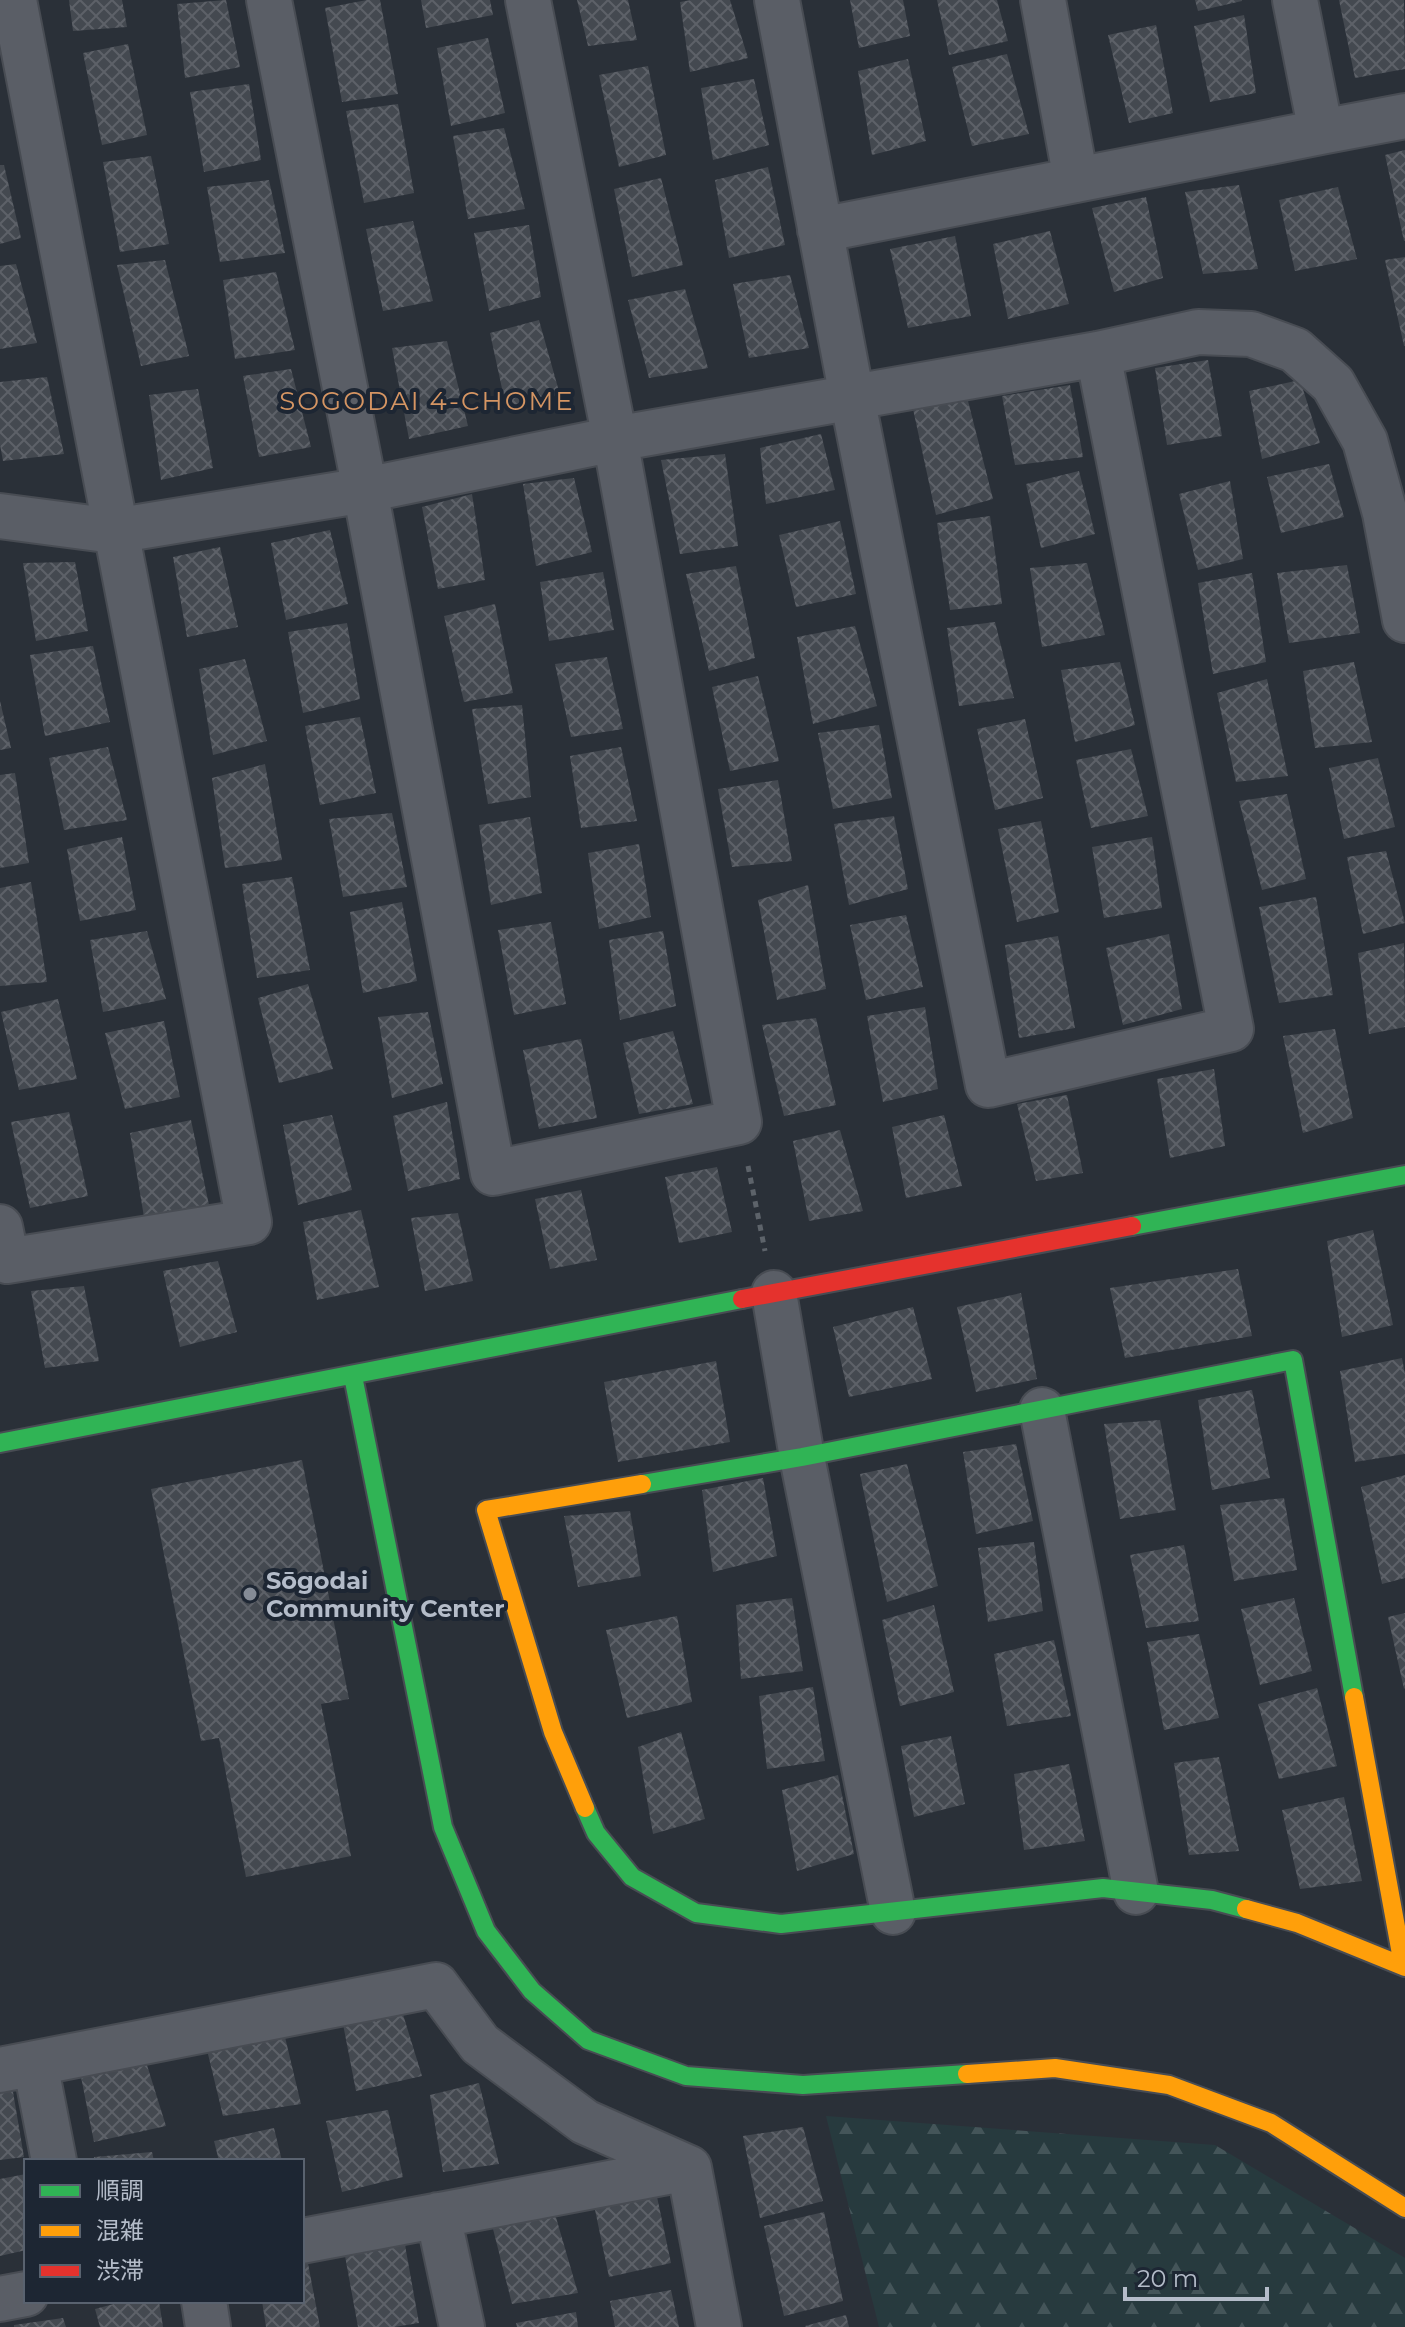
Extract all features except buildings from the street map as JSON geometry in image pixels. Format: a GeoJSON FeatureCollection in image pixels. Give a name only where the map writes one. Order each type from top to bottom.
{"type":"FeatureCollection","features":[{"type":"Feature","properties":{"kind":"street"},"geometry":{"type":"LineString","coordinates":[[0,1227],[7,1261],[249,1222],[14,0]]}},
{"type":"Feature","properties":{"kind":"street"},"geometry":{"type":"LineString","coordinates":[[269,0],[493,1173],[739,1122],[615,439],[528,0]]}},
{"type":"Feature","properties":{"kind":"street"},"geometry":{"type":"LineString","coordinates":[[777,0],[988,1085],[1231,1029],[1098,354]]}},
{"type":"Feature","properties":{"kind":"street"},"geometry":{"type":"LineString","coordinates":[[1043,0],[1076,180]]}},
{"type":"Feature","properties":{"kind":"street"},"geometry":{"type":"LineString","coordinates":[[1295,0],[1321,132]]}},
{"type":"Feature","properties":{"kind":"street"},"geometry":{"type":"LineString","coordinates":[[820,230],[1405,116]]}},
{"type":"Feature","properties":{"kind":"street"},"geometry":{"type":"LineString","coordinates":[[0,516],[114,531],[365,490],[615,439],[1098,354],[1198,332],[1251,334],[1295,350],[1333,384],[1365,441],[1395,511],[1405,620]]}},
{"type":"Feature","properties":{"kind":"street"},"geometry":{"type":"LineString","coordinates":[[0,1443],[1405,1175]]}},
{"type":"Feature","properties":{"kind":"street"},"geometry":{"type":"LineString","coordinates":[[774,1293],[802,1457],[893,1912]]}},
{"type":"Feature","properties":{"kind":"street"},"geometry":{"type":"LineString","coordinates":[[1293,1360],[1404,1966],[1297,1923],[1212,1900],[1103,1888],[781,1924],[696,1913],[632,1877],[596,1833],[553,1732],[486,1510],[802,1457],[1293,1360]]}},
{"type":"Feature","properties":{"kind":"street"},"geometry":{"type":"LineString","coordinates":[[353,1376],[443,1827],[486,1931],[532,1991],[588,2040],[686,2076],[788,2084],[1055,2068],[1169,2085],[1271,2123],[1405,2208]]}},
{"type":"Feature","properties":{"kind":"street"},"geometry":{"type":"LineString","coordinates":[[1042,1410],[1136,1892]]}},
{"type":"Feature","properties":{"kind":"street"},"geometry":{"type":"LineString","coordinates":[[53,2159],[18,2066],[436,1985],[480,2044],[585,2122],[689,2168]]}},
{"type":"Feature","properties":{"kind":"street"},"geometry":{"type":"LineString","coordinates":[[304,2241],[689,2168]]}},
{"type":"Feature","properties":{"kind":"street"},"geometry":{"type":"LineString","coordinates":[[689,2168],[719,2327]]}},
{"type":"Feature","properties":{"kind":"street"},"geometry":{"type":"LineString","coordinates":[[438,2215],[462,2327]]}},
{"type":"Feature","properties":{"kind":"street"},"geometry":{"type":"LineString","coordinates":[[0,2299],[24,2294]]}},
{"type":"Feature","properties":{"kind":"street"},"geometry":{"type":"LineString","coordinates":[[204,2303],[208,2327]]}},
{"type":"Feature","properties":{"kind":"path"},"geometry":{"type":"LineString","coordinates":[[739,1122],[774,1293]]}},
{"type":"Feature","properties":{"kind":"green space"},"geometry":{"type":"Polygon","coordinates":[[[826,2116],[1215,2145],[1405,2258],[1405,2327],[879,2327],[826,2116]]]}},
{"type":"Feature","properties":{"kind":"traffic: fast"},"geometry":{"type":"LineString","coordinates":[[1132,1226],[1405,1175]]}},
{"type":"Feature","properties":{"kind":"traffic: fast"},"geometry":{"type":"LineString","coordinates":[[0,1443],[742,1299]]}},
{"type":"Feature","properties":{"kind":"traffic: fast"},"geometry":{"type":"LineString","coordinates":[[642,1484],[802,1457],[1293,1360],[1354,1697]]}},
{"type":"Feature","properties":{"kind":"traffic: fast"},"geometry":{"type":"LineString","coordinates":[[353,1376],[443,1827],[486,1931],[532,1991],[588,2040],[686,2076],[803,2085],[967,2074]]}},
{"type":"Feature","properties":{"kind":"traffic: fast"},"geometry":{"type":"LineString","coordinates":[[585,1808],[596,1833],[632,1877],[696,1913],[781,1924],[1103,1888],[1212,1900],[1246,1909]]}},
{"type":"Feature","properties":{"kind":"traffic: slow"},"geometry":{"type":"LineString","coordinates":[[585,1808],[553,1732],[486,1510],[642,1484]]}},
{"type":"Feature","properties":{"kind":"traffic: slow"},"geometry":{"type":"LineString","coordinates":[[1354,1697],[1403,1965]]}},
{"type":"Feature","properties":{"kind":"traffic: slow"},"geometry":{"type":"LineString","coordinates":[[1246,1909],[1297,1923],[1405,1967]]}},
{"type":"Feature","properties":{"kind":"traffic: slow"},"geometry":{"type":"LineString","coordinates":[[967,2074],[1055,2068],[1169,2085],[1271,2123],[1405,2208]]}},
{"type":"Feature","properties":{"kind":"traffic: jam"},"geometry":{"type":"LineString","coordinates":[[742,1299],[1132,1226]]}},
{"type":"Feature","properties":{"kind":"place","name":"Sōgodai Community Center"},"geometry":{"type":"Point","coordinates":[250,1594]}},
{"type":"Feature","properties":{"kind":"district","name":"SOGODAI 4-CHOME"},"geometry":{"type":"Point","coordinates":[427,401]}}]}
